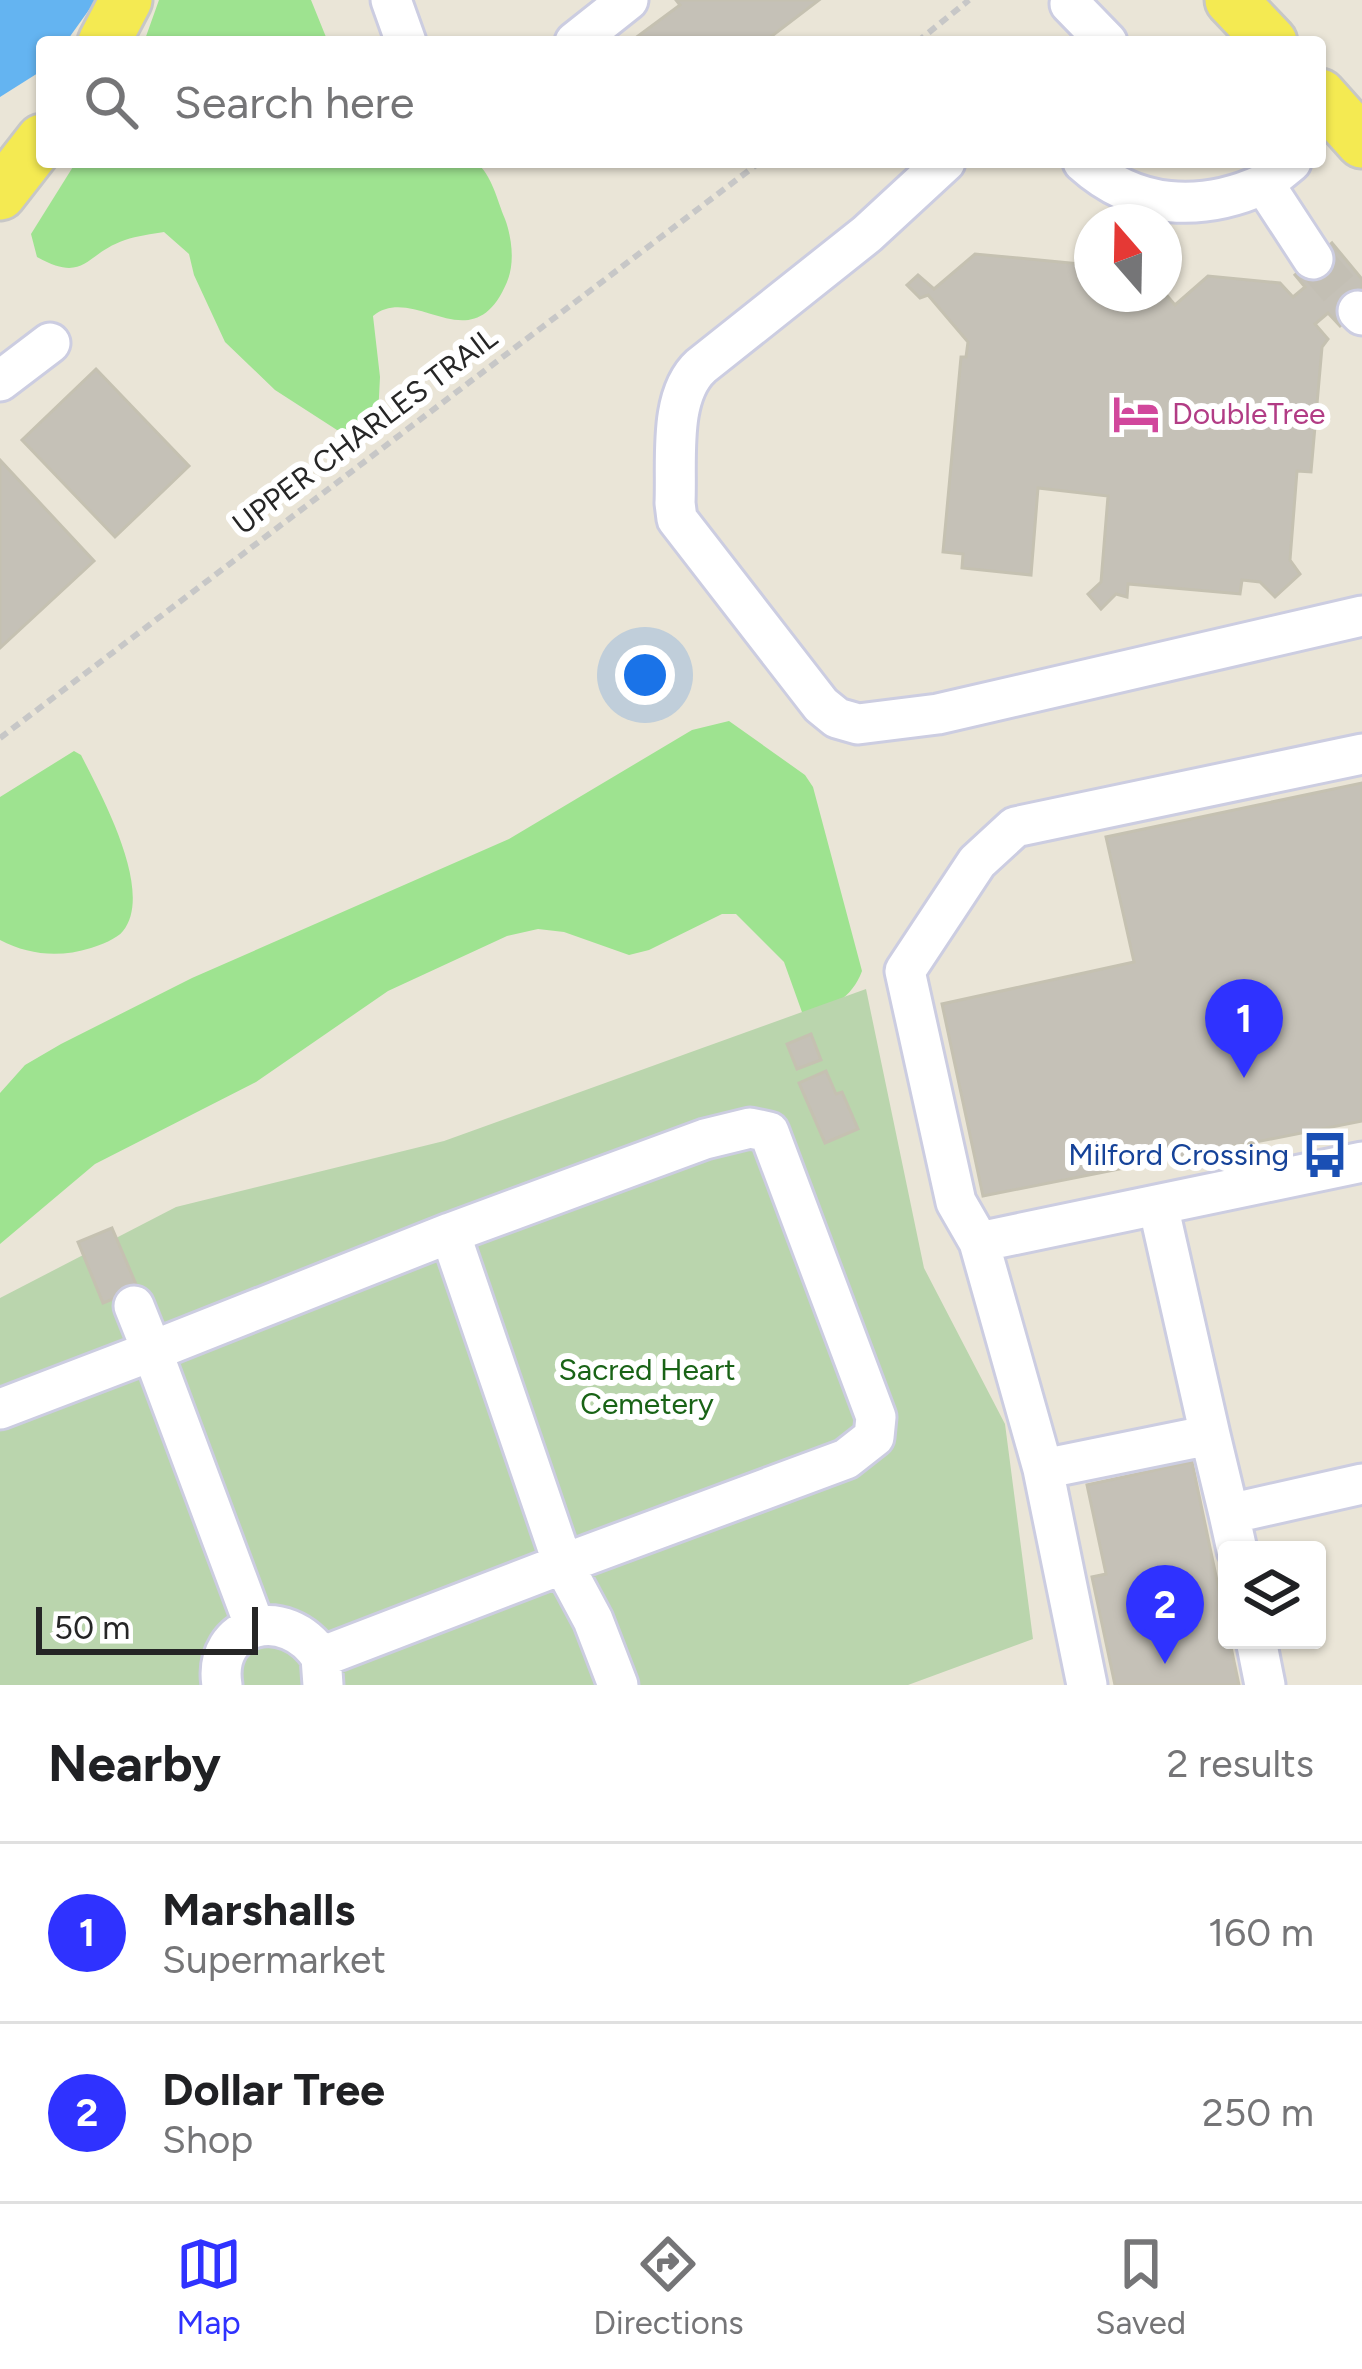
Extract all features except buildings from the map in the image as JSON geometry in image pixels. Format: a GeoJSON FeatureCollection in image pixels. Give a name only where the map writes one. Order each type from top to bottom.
{"type":"FeatureCollection","features":[{"type":"Feature","properties":{"kind":"main road"},"geometry":{"type":"LineString","coordinates":[[107,36],[126,0]]}},
{"type":"Feature","properties":{"kind":"main road"},"geometry":{"type":"LineString","coordinates":[[1231,0],[1265,36]]}},
{"type":"Feature","properties":{"kind":"main road"},"geometry":{"type":"LineString","coordinates":[[0,194],[36,148]]}},
{"type":"Feature","properties":{"kind":"lane"},"geometry":{"type":"LineString","coordinates":[[391,0],[404,36]]}},
{"type":"Feature","properties":{"kind":"lane"},"geometry":{"type":"LineString","coordinates":[[583,36],[628,0]]}},
{"type":"Feature","properties":{"kind":"lane"},"geometry":{"type":"LineString","coordinates":[[938,168],[867,234],[692,374],[681,397],[677,519],[821,705],[837,718],[878,724],[1029,695],[1362,616]]}},
{"type":"Feature","properties":{"kind":"lane"},"geometry":{"type":"LineString","coordinates":[[1090,168],[1118,190],[1160,201],[1221,199],[1277,173],[1313,259]]}},
{"type":"Feature","properties":{"kind":"lane"},"geometry":{"type":"LineString","coordinates":[[0,381],[50,343]]}},
{"type":"Feature","properties":{"kind":"lane"},"geometry":{"type":"LineString","coordinates":[[1087,1685],[1043,1469],[979,1242],[956,1202],[905,970],[977,862],[1015,827],[1362,754]]}},
{"type":"Feature","properties":{"kind":"lane"},"geometry":{"type":"LineString","coordinates":[[0,1409],[705,1139],[750,1128],[769,1132],[876,1417],[874,1436],[846,1459],[563,1564],[322,1671],[298,1630],[276,1623],[255,1627],[235,1640],[225,1657],[222,1685]]}},
{"type":"Feature","properties":{"kind":"lane"},"geometry":{"type":"LineString","coordinates":[[979,1242],[1362,1162]]}},
{"type":"Feature","properties":{"kind":"lane"},"geometry":{"type":"LineString","coordinates":[[1158,1205],[1233,1532],[1362,1484]]}},
{"type":"Feature","properties":{"kind":"lane"},"geometry":{"type":"LineString","coordinates":[[450,1233],[563,1564],[593,1620],[618,1685]]}},
{"type":"Feature","properties":{"kind":"lane"},"geometry":{"type":"LineString","coordinates":[[134,1306],[255,1627]]}},
{"type":"Feature","properties":{"kind":"lane"},"geometry":{"type":"LineString","coordinates":[[1043,1469],[1210,1435]]}},
{"type":"Feature","properties":{"kind":"lane"},"geometry":{"type":"LineString","coordinates":[[1258,1649],[1265,1685]]}},
{"type":"Feature","properties":{"kind":"path"},"geometry":{"type":"LineString","coordinates":[[924,36],[969,0]]}},
{"type":"Feature","properties":{"kind":"path","name":"UPPER CHARLES TRAIL"},"geometry":{"type":"LineString","coordinates":[[0,738],[752,168]]}},
{"type":"Feature","properties":{"kind":"green space"},"geometry":{"type":"Polygon","coordinates":[[[159,0],[311,0],[326,36],[146,36],[159,0]]]}},
{"type":"Feature","properties":{"kind":"green space"},"geometry":{"type":"Polygon","coordinates":[[[72,168],[483,168],[512,250],[507,282],[493,306],[477,318],[460,320],[407,308],[389,308],[373,316],[380,377],[378,416],[358,430],[337,430],[275,390],[225,342],[189,254],[164,232],[125,240],[84,264],[66,268],[37,257],[31,234],[72,168]]]}},
{"type":"Feature","properties":{"kind":"green space"},"geometry":{"type":"Polygon","coordinates":[[[729,721],[805,775],[813,787],[862,971],[839,1001],[803,1015],[784,962],[736,914],[722,914],[629,955],[564,932],[538,929],[507,936],[388,991],[256,1082],[95,1164],[0,1244],[0,1093],[25,1065],[192,978],[509,839],[692,730],[729,721]]]}},
{"type":"Feature","properties":{"kind":"green space"},"geometry":{"type":"Polygon","coordinates":[[[74,751],[81,755],[121,842],[133,892],[131,914],[120,934],[99,945],[67,953],[33,952],[0,940],[0,797],[74,751]]]}},
{"type":"Feature","properties":{"kind":"green space","name":"Sacred Heart Cemetery"},"geometry":{"type":"Polygon","coordinates":[[[866,989],[924,1268],[1005,1424],[1033,1639],[908,1685],[0,1685],[0,1298],[176,1207],[444,1141],[866,989]]]}},
{"type":"Feature","properties":{"kind":"water"},"geometry":{"type":"Polygon","coordinates":[[[0,0],[96,0],[70,36],[36,36],[36,74],[0,97],[0,0]]]}},
{"type":"Feature","properties":{"kind":"tunnel"},"geometry":{"type":"LineString","coordinates":[[1313,259],[1358,311]]}},
{"type":"Feature","properties":{"kind":"place","name":"DoubleTree"},"geometry":{"type":"Point","coordinates":[1136,414]}},
{"type":"Feature","properties":{"kind":"place","name":"Marshalls"},"geometry":{"type":"Point","coordinates":[1244,1078]}},
{"type":"Feature","properties":{"kind":"place","name":"Milford Crossing"},"geometry":{"type":"Point","coordinates":[1325,1155]}},
{"type":"Feature","properties":{"kind":"place","name":"Dollar Tree"},"geometry":{"type":"Point","coordinates":[1165,1664]}}]}
